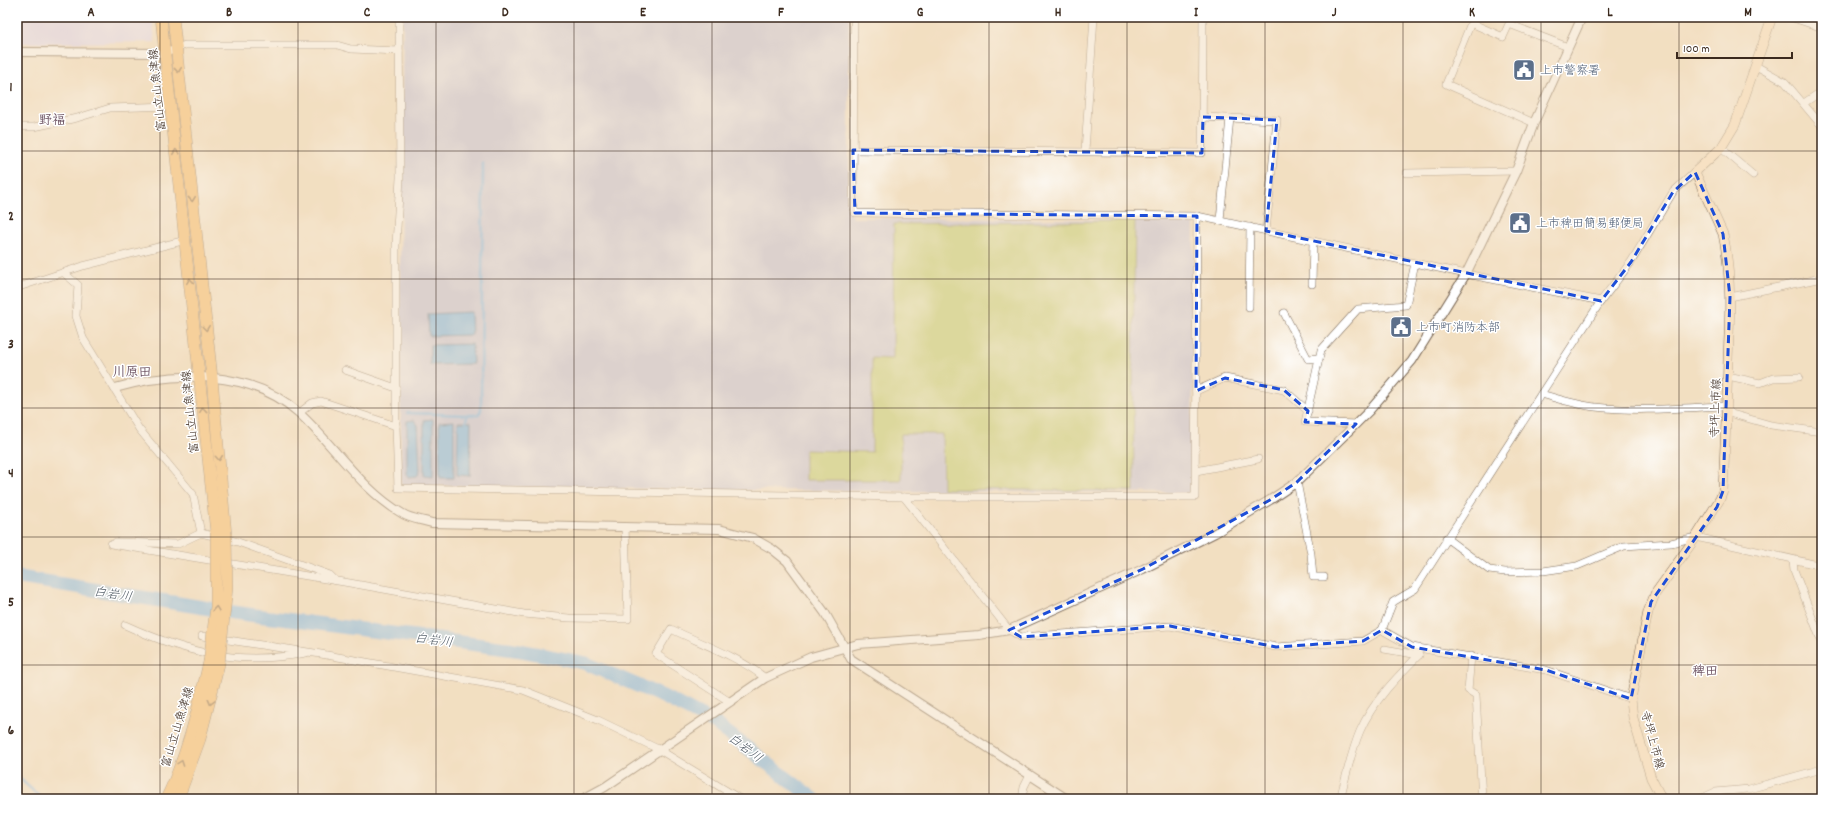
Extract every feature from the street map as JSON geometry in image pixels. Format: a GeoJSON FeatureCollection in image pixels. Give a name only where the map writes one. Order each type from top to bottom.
{"type":"FeatureCollection","features":[{"type":"Feature","properties":{"kind":"main road","name":"富山立山魚津線"},"geometry":{"type":"LineString","coordinates":[[161,17],[172,106],[199,376],[221,534]]}},
{"type":"Feature","properties":{"kind":"main road","name":"富山立山魚津線"},"geometry":{"type":"LineString","coordinates":[[173,17],[212,378],[222,562],[216,607],[217,638],[212,698],[200,740],[178,799]]}},
{"type":"Feature","properties":{"kind":"main road"},"geometry":{"type":"LineString","coordinates":[[1695,172],[1721,148],[1735,125],[1772,17]]}},
{"type":"Feature","properties":{"kind":"main road","name":"寺坪上市線"},"geometry":{"type":"LineString","coordinates":[[1662,799],[1651,778],[1633,718],[1632,700],[1651,602],[1717,507],[1723,491],[1730,297],[1723,234],[1695,172]]}},
{"type":"Feature","properties":{"kind":"main road","name":"富山立山魚津線"},"geometry":{"type":"LineString","coordinates":[[166,799],[189,742],[201,698],[214,663]]}},
{"type":"Feature","properties":{"kind":"street"},"geometry":{"type":"LineString","coordinates":[[399,17],[400,178],[396,245],[396,426],[398,488],[904,497],[1195,497],[1197,216]]}},
{"type":"Feature","properties":{"kind":"street"},"geometry":{"type":"LineString","coordinates":[[854,17],[853,204],[855,213],[1197,216],[1466,274],[1600,301]]}},
{"type":"Feature","properties":{"kind":"street"},"geometry":{"type":"LineString","coordinates":[[1085,151],[1094,17]]}},
{"type":"Feature","properties":{"kind":"street"},"geometry":{"type":"LineString","coordinates":[[853,150],[1202,153],[1203,17]]}},
{"type":"Feature","properties":{"kind":"street"},"geometry":{"type":"LineString","coordinates":[[583,799],[605,787],[765,678],[811,657],[858,644],[979,636],[1008,630],[1143,569],[1215,533],[1270,500],[1296,482],[1356,424],[1412,361],[1466,274],[1516,171],[1534,123],[1582,17]]}},
{"type":"Feature","properties":{"kind":"street"},"geometry":{"type":"LineString","coordinates":[[1790,17],[1820,27]]}},
{"type":"Feature","properties":{"kind":"street"},"geometry":{"type":"LineString","coordinates":[[1534,123],[1446,84],[1471,23],[1503,37],[1509,24],[1568,47]]}},
{"type":"Feature","properties":{"kind":"street"},"geometry":{"type":"LineString","coordinates":[[17,52],[166,53],[185,45],[337,45],[351,49],[399,51]]}},
{"type":"Feature","properties":{"kind":"street"},"geometry":{"type":"LineString","coordinates":[[1756,66],[1785,82],[1822,126]]}},
{"type":"Feature","properties":{"kind":"street"},"geometry":{"type":"LineString","coordinates":[[1804,103],[1822,91]]}},
{"type":"Feature","properties":{"kind":"street"},"geometry":{"type":"LineString","coordinates":[[17,127],[34,127],[77,118],[110,108],[172,106]]}},
{"type":"Feature","properties":{"kind":"street"},"geometry":{"type":"LineString","coordinates":[[1203,117],[1277,120],[1266,230]]}},
{"type":"Feature","properties":{"kind":"street"},"geometry":{"type":"LineString","coordinates":[[1220,220],[1230,118]]}},
{"type":"Feature","properties":{"kind":"street"},"geometry":{"type":"LineString","coordinates":[[1721,148],[1753,175]]}},
{"type":"Feature","properties":{"kind":"street"},"geometry":{"type":"LineString","coordinates":[[1407,173],[1516,171]]}},
{"type":"Feature","properties":{"kind":"street"},"geometry":{"type":"LineString","coordinates":[[904,497],[1008,630],[1021,637],[1170,626],[1276,647],[1363,640],[1382,630],[1393,602],[1415,589],[1446,538],[1600,301],[1631,262],[1673,192],[1695,172]]}},
{"type":"Feature","properties":{"kind":"street"},"geometry":{"type":"LineString","coordinates":[[1249,307],[1250,227]]}},
{"type":"Feature","properties":{"kind":"street"},"geometry":{"type":"LineString","coordinates":[[17,286],[22,286],[64,272],[186,240]]}},
{"type":"Feature","properties":{"kind":"street"},"geometry":{"type":"LineString","coordinates":[[1312,284],[1313,241]]}},
{"type":"Feature","properties":{"kind":"street"},"geometry":{"type":"LineString","coordinates":[[1356,424],[1305,422],[1321,350],[1358,309],[1406,304],[1415,263]]}},
{"type":"Feature","properties":{"kind":"street"},"geometry":{"type":"LineString","coordinates":[[64,272],[78,285],[76,316],[83,338],[139,429],[193,494],[201,532]]}},
{"type":"Feature","properties":{"kind":"street"},"geometry":{"type":"LineString","coordinates":[[1730,297],[1822,278]]}},
{"type":"Feature","properties":{"kind":"street"},"geometry":{"type":"LineString","coordinates":[[1284,313],[1308,359],[1319,358]]}},
{"type":"Feature","properties":{"kind":"street"},"geometry":{"type":"LineString","coordinates":[[345,370],[396,388]]}},
{"type":"Feature","properties":{"kind":"street"},"geometry":{"type":"LineString","coordinates":[[115,388],[136,382],[199,376],[258,388],[279,398],[299,413],[380,499],[404,515],[432,523],[461,525],[719,529],[754,538],[787,561],[825,613],[851,659],[1067,799]]}},
{"type":"Feature","properties":{"kind":"street"},"geometry":{"type":"LineString","coordinates":[[1728,376],[1760,383],[1772,378],[1799,377]]}},
{"type":"Feature","properties":{"kind":"street"},"geometry":{"type":"LineString","coordinates":[[1196,391],[1225,378],[1284,390],[1308,410]]}},
{"type":"Feature","properties":{"kind":"street"},"geometry":{"type":"LineString","coordinates":[[1541,394],[1571,403],[1596,407],[1653,409],[1722,406],[1732,414],[1771,425],[1822,432]]}},
{"type":"Feature","properties":{"kind":"street"},"geometry":{"type":"LineString","coordinates":[[299,413],[312,403],[321,401],[396,426]]}},
{"type":"Feature","properties":{"kind":"street"},"geometry":{"type":"LineString","coordinates":[[1196,471],[1258,459]]}},
{"type":"Feature","properties":{"kind":"street"},"geometry":{"type":"LineString","coordinates":[[1296,482],[1311,554],[1313,577],[1324,577]]}},
{"type":"Feature","properties":{"kind":"street"},"geometry":{"type":"LineString","coordinates":[[334,580],[330,575],[245,544],[201,532],[178,544],[117,541],[111,544],[334,580],[524,614],[569,618],[628,619],[626,527]]}},
{"type":"Feature","properties":{"kind":"street"},"geometry":{"type":"LineString","coordinates":[[1446,538],[1489,570],[1505,572],[1543,571],[1577,566],[1624,546],[1671,544],[1696,538],[1822,566]]}},
{"type":"Feature","properties":{"kind":"street"},"geometry":{"type":"LineString","coordinates":[[1793,560],[1794,570],[1822,643]]}},
{"type":"Feature","properties":{"kind":"street"},"geometry":{"type":"LineString","coordinates":[[125,624],[167,644],[196,652],[234,658],[287,657],[312,652]]}},
{"type":"Feature","properties":{"kind":"street"},"geometry":{"type":"LineString","coordinates":[[730,702],[656,654],[671,629],[723,653],[765,678]]}},
{"type":"Feature","properties":{"kind":"street"},"geometry":{"type":"LineString","coordinates":[[1382,630],[1412,647],[1546,670],[1632,700]]}},
{"type":"Feature","properties":{"kind":"street"},"geometry":{"type":"LineString","coordinates":[[217,638],[312,652],[524,690],[598,720],[658,750],[740,799]]}},
{"type":"Feature","properties":{"kind":"street"},"geometry":{"type":"LineString","coordinates":[[1340,799],[1360,731],[1368,716],[1392,683],[1419,655],[1384,649]]}},
{"type":"Feature","properties":{"kind":"street"},"geometry":{"type":"LineString","coordinates":[[1471,656],[1468,690],[1476,695],[1482,799]]}},
{"type":"Feature","properties":{"kind":"street"},"geometry":{"type":"LineString","coordinates":[[1700,799],[1715,792],[1749,789],[1822,769]]}},
{"type":"Feature","properties":{"kind":"street"},"geometry":{"type":"LineString","coordinates":[[1022,799],[1024,787],[1030,775]]}},
{"type":"Feature","properties":{"kind":"highlighted area"},"geometry":{"type":"Polygon","coordinates":[[[1203,117],[1277,120],[1266,231],[1601,301],[1631,262],[1673,192],[1695,172],[1723,234],[1730,297],[1723,491],[1717,507],[1651,602],[1631,699],[1546,670],[1412,647],[1382,630],[1363,641],[1276,647],[1170,626],[1021,637],[1009,630],[1143,569],[1270,500],[1297,482],[1356,424],[1305,422],[1308,411],[1284,390],[1225,378],[1196,391],[1197,216],[855,213],[853,150],[1202,153],[1203,117]]]}},
{"type":"Feature","properties":{"kind":"shaded area"},"geometry":{"type":"Polygon","coordinates":[[[17,17],[152,17],[155,42],[17,43],[17,17]]]}},
{"type":"Feature","properties":{"kind":"shaded area"},"geometry":{"type":"Polygon","coordinates":[[[403,17],[849,17],[849,210],[853,218],[1194,220],[1192,493],[740,490],[401,485],[400,279],[403,17]]]}},
{"type":"Feature","properties":{"kind":"green space"},"geometry":{"type":"Polygon","coordinates":[[[1135,221],[1133,356],[1134,491],[943,489],[942,434],[901,434],[901,480],[805,480],[805,450],[872,452],[872,358],[893,359],[894,224],[1135,221]]]}},
{"type":"Feature","properties":{"kind":"water"},"geometry":{"type":"Polygon","coordinates":[[[471,312],[472,335],[429,336],[428,314],[471,312]]]}},
{"type":"Feature","properties":{"kind":"water"},"geometry":{"type":"Polygon","coordinates":[[[472,344],[473,364],[430,365],[430,345],[472,344]]]}},
{"type":"Feature","properties":{"kind":"water"},"geometry":{"type":"Polygon","coordinates":[[[433,419],[433,476],[424,475],[424,420],[433,419]]]}},
{"type":"Feature","properties":{"kind":"water"},"geometry":{"type":"Polygon","coordinates":[[[414,420],[418,425],[420,470],[417,476],[409,477],[407,474],[407,421],[414,420]]]}},
{"type":"Feature","properties":{"kind":"water"},"geometry":{"type":"Polygon","coordinates":[[[454,421],[454,478],[440,478],[439,422],[454,421]]]}},
{"type":"Feature","properties":{"kind":"water"},"geometry":{"type":"Polygon","coordinates":[[[458,422],[471,422],[470,476],[457,475],[458,422]]]}},
{"type":"Feature","properties":{"kind":"waterway"},"geometry":{"type":"LineString","coordinates":[[467,415],[478,415],[481,410],[483,163]]}},
{"type":"Feature","properties":{"kind":"waterway"},"geometry":{"type":"LineString","coordinates":[[407,413],[467,415],[466,422]]}},
{"type":"Feature","properties":{"kind":"waterway","name":"白岩川"},"geometry":{"type":"LineString","coordinates":[[17,577],[237,613],[518,650],[585,663],[664,697],[716,724],[814,799]]}},
{"type":"Feature","properties":{"kind":"waterway"},"geometry":{"type":"LineString","coordinates":[[17,776],[42,799]]}},
{"type":"Feature","properties":{"kind":"place","name":"上市警察署"},"geometry":{"type":"Point","coordinates":[1524,70]}},
{"type":"Feature","properties":{"kind":"place","name":"上市稗田簡易郵便局"},"geometry":{"type":"Point","coordinates":[1520,223]}},
{"type":"Feature","properties":{"kind":"place","name":"上市町消防本部"},"geometry":{"type":"Point","coordinates":[1401,327]}},
{"type":"Feature","properties":{"kind":"district","name":"野福"},"geometry":{"type":"Point","coordinates":[52,119]}},
{"type":"Feature","properties":{"kind":"district","name":"川原田"},"geometry":{"type":"Point","coordinates":[132,371]}},
{"type":"Feature","properties":{"kind":"district","name":"稗田"},"geometry":{"type":"Point","coordinates":[1705,670]}}]}
